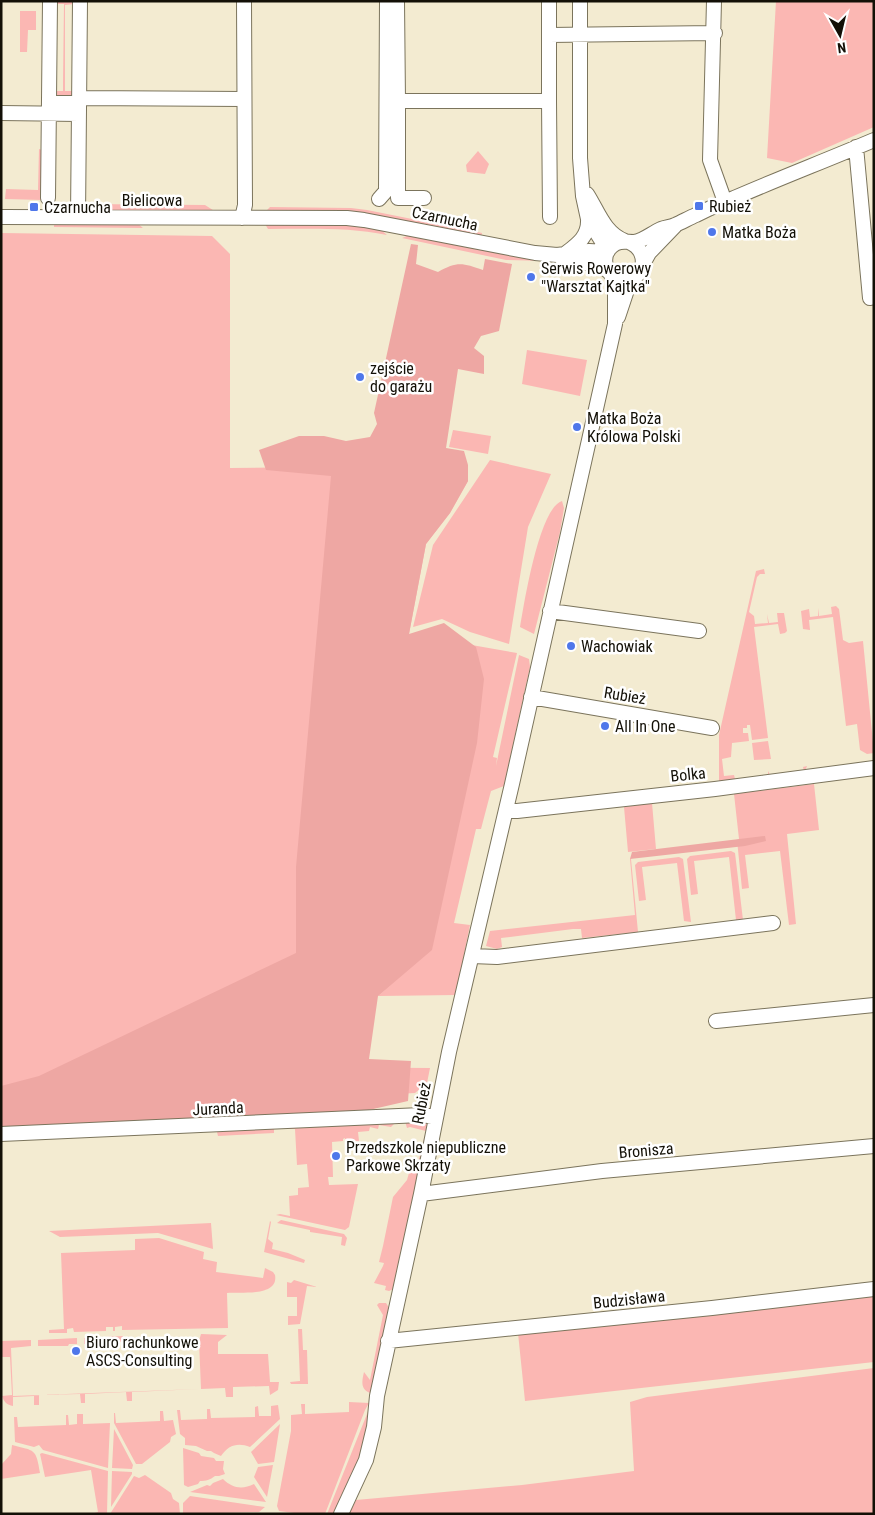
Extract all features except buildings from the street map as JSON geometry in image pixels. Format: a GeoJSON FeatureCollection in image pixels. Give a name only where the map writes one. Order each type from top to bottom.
{"type":"FeatureCollection","features":[{"type":"Feature","properties":{"kind":"street"},"geometry":{"type":"LineString","coordinates":[[48,198],[44,145],[49,108],[50,1]]}},
{"type":"Feature","properties":{"kind":"street"},"geometry":{"type":"LineString","coordinates":[[78,218],[80,1]]}},
{"type":"Feature","properties":{"kind":"street"},"geometry":{"type":"LineString","coordinates":[[242,218],[245,205],[244,1]]}},
{"type":"Feature","properties":{"kind":"street"},"geometry":{"type":"LineString","coordinates":[[380,199],[386,192],[387,1]]}},
{"type":"Feature","properties":{"kind":"street"},"geometry":{"type":"LineString","coordinates":[[397,1],[398,198],[424,198]]}},
{"type":"Feature","properties":{"kind":"street"},"geometry":{"type":"LineString","coordinates":[[549,1],[550,217]]}},
{"type":"Feature","properties":{"kind":"street"},"geometry":{"type":"LineString","coordinates":[[562,254],[576,246],[588,230],[580,158],[580,1]]}},
{"type":"Feature","properties":{"kind":"street"},"geometry":{"type":"LineString","coordinates":[[714,1],[710,160],[725,202]]}},
{"type":"Feature","properties":{"kind":"street"},"geometry":{"type":"LineString","coordinates":[[549,34],[714,33]]}},
{"type":"Feature","properties":{"kind":"street"},"geometry":{"type":"LineString","coordinates":[[1,113],[79,105],[244,99]]}},
{"type":"Feature","properties":{"kind":"street"},"geometry":{"type":"LineString","coordinates":[[398,101],[548,101]]}},
{"type":"Feature","properties":{"kind":"street"},"geometry":{"type":"LineString","coordinates":[[676,225],[649,252],[640,272],[632,278],[623,280],[610,273],[605,264],[607,251],[613,245],[639,240],[662,228],[676,225],[725,202],[874,140]]}},
{"type":"Feature","properties":{"kind":"street"},"geometry":{"type":"LineString","coordinates":[[856,147],[870,298]]}},
{"type":"Feature","properties":{"kind":"street"},"geometry":{"type":"LineString","coordinates":[[582,187],[605,224],[618,238],[636,245],[644,262]]}},
{"type":"Feature","properties":{"kind":"street","name":"Bielicowa"},"geometry":{"type":"LineString","coordinates":[[1,217],[242,218]]}},
{"type":"Feature","properties":{"kind":"street","name":"Czarnucha"},"geometry":{"type":"LineString","coordinates":[[242,218],[346,218],[525,252],[562,254],[607,251]]}},
{"type":"Feature","properties":{"kind":"street"},"geometry":{"type":"LineString","coordinates":[[588,219],[607,251]]}},
{"type":"Feature","properties":{"kind":"street","name":"Czarnucha"},"geometry":{"type":"LineString","coordinates":[[562,254],[564,259],[602,266],[610,273]]}},
{"type":"Feature","properties":{"kind":"street","name":"Rubież"},"geometry":{"type":"LineString","coordinates":[[340,1514],[366,1460],[374,1427],[377,1396],[388,1341],[421,1194],[449,1052],[506,810],[614,324],[615,284],[610,273]]}},
{"type":"Feature","properties":{"kind":"street","name":"Rubież"},"geometry":{"type":"LineString","coordinates":[[614,324],[622,311],[628,284],[632,278]]}},
{"type":"Feature","properties":{"kind":"street"},"geometry":{"type":"LineString","coordinates":[[550,611],[699,631]]}},
{"type":"Feature","properties":{"kind":"street","name":"Rubież"},"geometry":{"type":"LineString","coordinates":[[531,697],[712,728]]}},
{"type":"Feature","properties":{"kind":"street","name":"Bolka"},"geometry":{"type":"LineString","coordinates":[[506,810],[517,811],[715,789],[874,768]]}},
{"type":"Feature","properties":{"kind":"street"},"geometry":{"type":"LineString","coordinates":[[472,956],[497,957],[773,923]]}},
{"type":"Feature","properties":{"kind":"street"},"geometry":{"type":"LineString","coordinates":[[716,1021],[874,1005]]}},
{"type":"Feature","properties":{"kind":"street","name":"Juranda"},"geometry":{"type":"LineString","coordinates":[[1,1134],[421,1115],[436,1117]]}},
{"type":"Feature","properties":{"kind":"street","name":"Bronisza"},"geometry":{"type":"LineString","coordinates":[[421,1194],[602,1171],[874,1146]]}},
{"type":"Feature","properties":{"kind":"street","name":"Budzisława"},"geometry":{"type":"LineString","coordinates":[[388,1341],[712,1308],[874,1289]]}},
{"type":"Feature","properties":{"kind":"shaded area"},"geometry":{"type":"Polygon","coordinates":[[[55,1],[74,1],[74,4],[65,5],[65,91],[74,91],[70,97],[59,97],[54,91],[63,91],[64,4],[55,4],[55,1]]]}},
{"type":"Feature","properties":{"kind":"shaded area"},"geometry":{"type":"Polygon","coordinates":[[[776,1],[874,1],[874,127],[792,163],[767,158],[776,1]]]}},
{"type":"Feature","properties":{"kind":"shaded area"},"geometry":{"type":"Polygon","coordinates":[[[20,11],[36,11],[36,30],[28,30],[27,52],[20,52],[20,11]]]}},
{"type":"Feature","properties":{"kind":"shaded area"},"geometry":{"type":"Polygon","coordinates":[[[39,149],[42,150],[42,200],[5,199],[6,189],[38,190],[39,149]]]}},
{"type":"Feature","properties":{"kind":"shaded area"},"geometry":{"type":"Polygon","coordinates":[[[478,151],[489,164],[485,174],[467,172],[466,165],[478,151]]]}},
{"type":"Feature","properties":{"kind":"shaded area"},"geometry":{"type":"Polygon","coordinates":[[[85,204],[205,205],[216,212],[92,211],[85,204]]]}},
{"type":"Feature","properties":{"kind":"shaded area"},"geometry":{"type":"Polygon","coordinates":[[[270,207],[351,208],[482,233],[481,238],[265,212],[270,207]]]}},
{"type":"Feature","properties":{"kind":"shaded area"},"geometry":{"type":"Polygon","coordinates":[[[54,223],[137,223],[143,228],[54,227],[54,223]]]}},
{"type":"Feature","properties":{"kind":"shaded area"},"geometry":{"type":"Polygon","coordinates":[[[265,224],[357,226],[380,229],[387,235],[343,230],[268,229],[265,224]]]}},
{"type":"Feature","properties":{"kind":"shaded area"},"geometry":{"type":"Polygon","coordinates":[[[1,233],[212,236],[230,254],[230,468],[468,465],[468,481],[450,513],[426,544],[409,634],[517,653],[493,757],[497,758],[496,766],[519,655],[529,659],[530,667],[504,786],[491,791],[481,829],[476,829],[454,923],[470,925],[456,995],[378,996],[391,985],[292,1067],[430,1068],[427,1083],[415,1093],[1,1114],[1,233]]]}},
{"type":"Feature","properties":{"kind":"shaded area"},"geometry":{"type":"Polygon","coordinates":[[[409,235],[546,261],[506,260],[402,238],[409,235]]]}},
{"type":"Feature","properties":{"kind":"shaded area"},"geometry":{"type":"Polygon","coordinates":[[[411,244],[418,245],[416,264],[438,272],[450,266],[460,264],[483,270],[485,259],[512,264],[499,331],[481,336],[474,348],[484,356],[484,374],[458,369],[446,448],[464,451],[468,465],[468,481],[450,513],[426,544],[409,634],[444,623],[476,647],[484,679],[477,743],[432,950],[378,996],[369,1059],[411,1061],[408,1101],[369,1110],[1,1130],[1,1086],[39,1076],[296,953],[296,867],[331,476],[266,470],[259,450],[299,436],[324,436],[346,441],[370,437],[377,424],[374,413],[411,244]]]}},
{"type":"Feature","properties":{"kind":"shaded area"},"geometry":{"type":"Polygon","coordinates":[[[527,350],[587,360],[580,396],[522,384],[527,350]]]}},
{"type":"Feature","properties":{"kind":"shaded area"},"geometry":{"type":"Polygon","coordinates":[[[453,430],[491,436],[488,454],[449,447],[453,430]]]}},
{"type":"Feature","properties":{"kind":"shaded area"},"geometry":{"type":"Polygon","coordinates":[[[490,460],[551,474],[528,527],[509,644],[470,632],[442,619],[413,627],[433,545],[490,460]]]}},
{"type":"Feature","properties":{"kind":"shaded area"},"geometry":{"type":"Polygon","coordinates":[[[562,501],[564,508],[560,532],[534,634],[520,627],[529,579],[546,520],[554,507],[562,501]]]}},
{"type":"Feature","properties":{"kind":"shaded area"},"geometry":{"type":"Polygon","coordinates":[[[764,569],[765,574],[760,574],[757,577],[749,612],[754,616],[755,624],[768,623],[767,614],[769,623],[778,622],[777,613],[784,613],[787,631],[780,634],[778,624],[754,627],[768,738],[752,740],[750,725],[747,725],[747,728],[743,728],[743,733],[748,733],[749,741],[732,743],[731,757],[722,759],[724,776],[734,775],[735,779],[768,775],[768,771],[770,775],[804,771],[803,767],[807,766],[805,771],[719,783],[719,735],[756,571],[764,569]]]}},
{"type":"Feature","properties":{"kind":"shaded area"},"geometry":{"type":"Polygon","coordinates":[[[836,606],[839,609],[843,640],[849,643],[863,641],[874,753],[867,754],[860,750],[857,724],[846,726],[833,617],[809,620],[810,630],[803,629],[801,611],[809,609],[810,617],[818,616],[818,608],[819,616],[832,614],[831,607],[836,606]]]}},
{"type":"Feature","properties":{"kind":"shaded area"},"geometry":{"type":"Polygon","coordinates":[[[768,741],[771,759],[754,760],[752,743],[768,741]]]}},
{"type":"Feature","properties":{"kind":"shaded area"},"geometry":{"type":"Polygon","coordinates":[[[814,784],[819,830],[787,834],[796,924],[789,925],[780,851],[745,855],[749,888],[742,889],[734,794],[814,784]]]}},
{"type":"Feature","properties":{"kind":"shaded area"},"geometry":{"type":"Polygon","coordinates":[[[652,803],[656,849],[628,852],[624,807],[652,803]]]}},
{"type":"Feature","properties":{"kind":"shaded area"},"geometry":{"type":"Polygon","coordinates":[[[765,836],[766,841],[745,846],[630,859],[632,852],[765,836]]]}},
{"type":"Feature","properties":{"kind":"shaded area"},"geometry":{"type":"Polygon","coordinates":[[[731,851],[735,853],[743,920],[736,920],[729,857],[694,861],[698,894],[691,895],[687,859],[690,856],[731,851]]]}},
{"type":"Feature","properties":{"kind":"shaded area"},"geometry":{"type":"Polygon","coordinates":[[[679,857],[683,859],[691,922],[684,921],[677,863],[642,867],[646,900],[639,901],[635,865],[638,862],[679,857]]]}},
{"type":"Feature","properties":{"kind":"shaded area"},"geometry":{"type":"Polygon","coordinates":[[[630,859],[638,932],[582,938],[581,929],[573,929],[501,938],[502,947],[497,949],[486,946],[490,931],[635,915],[630,859]]]}},
{"type":"Feature","properties":{"kind":"shaded area"},"geometry":{"type":"Polygon","coordinates":[[[426,1120],[432,1125],[396,1288],[389,1291],[385,1290],[386,1286],[374,1283],[384,1263],[379,1262],[393,1197],[407,1180],[411,1166],[417,1167],[426,1131],[407,1128],[405,1121],[426,1120]]]}},
{"type":"Feature","properties":{"kind":"shaded area"},"geometry":{"type":"Polygon","coordinates":[[[393,1121],[395,1123],[391,1127],[379,1125],[378,1129],[370,1127],[369,1131],[358,1132],[359,1141],[345,1141],[345,1138],[343,1141],[332,1142],[333,1177],[328,1177],[329,1185],[358,1184],[349,1227],[345,1230],[276,1215],[290,1216],[289,1196],[298,1195],[298,1188],[309,1187],[307,1164],[297,1165],[295,1129],[285,1129],[285,1126],[393,1121]]]}},
{"type":"Feature","properties":{"kind":"shaded area"},"geometry":{"type":"Polygon","coordinates":[[[274,1126],[274,1133],[218,1136],[217,1132],[224,1132],[224,1129],[274,1126]]]}},
{"type":"Feature","properties":{"kind":"shaded area"},"geometry":{"type":"Polygon","coordinates":[[[281,1220],[344,1234],[347,1238],[345,1246],[341,1245],[342,1237],[310,1232],[310,1230],[277,1223],[281,1220]]]}},
{"type":"Feature","properties":{"kind":"shaded area"},"geometry":{"type":"Polygon","coordinates":[[[270,1221],[268,1239],[273,1243],[272,1249],[305,1260],[304,1263],[264,1252],[270,1221]]]}},
{"type":"Feature","properties":{"kind":"shaded area"},"geometry":{"type":"Polygon","coordinates":[[[211,1223],[213,1249],[158,1233],[60,1237],[49,1231],[211,1223]]]}},
{"type":"Feature","properties":{"kind":"shaded area"},"geometry":{"type":"Polygon","coordinates":[[[159,1238],[204,1252],[203,1259],[217,1262],[216,1272],[263,1278],[265,1268],[273,1272],[275,1282],[271,1287],[258,1292],[227,1293],[228,1328],[122,1330],[122,1326],[115,1327],[115,1331],[113,1331],[113,1327],[106,1327],[106,1331],[74,1332],[73,1328],[67,1329],[67,1333],[49,1333],[49,1330],[64,1329],[61,1253],[135,1250],[135,1239],[159,1238]]]}},
{"type":"Feature","properties":{"kind":"shaded area"},"geometry":{"type":"Polygon","coordinates":[[[294,1280],[317,1287],[307,1286],[300,1324],[288,1325],[288,1316],[297,1316],[297,1297],[287,1297],[287,1282],[291,1283],[294,1280]]]}},
{"type":"Feature","properties":{"kind":"shaded area"},"geometry":{"type":"Polygon","coordinates":[[[874,1294],[874,1362],[525,1401],[518,1333],[874,1294]]]}},
{"type":"Feature","properties":{"kind":"shaded area"},"geometry":{"type":"Polygon","coordinates":[[[379,1303],[386,1303],[391,1311],[375,1391],[370,1393],[363,1387],[362,1382],[364,1372],[370,1380],[383,1315],[377,1305],[379,1303]]]}},
{"type":"Feature","properties":{"kind":"shaded area"},"geometry":{"type":"Polygon","coordinates":[[[298,1329],[302,1329],[303,1350],[307,1350],[308,1384],[291,1384],[290,1382],[300,1381],[298,1329]]]}},
{"type":"Feature","properties":{"kind":"shaded area"},"geometry":{"type":"Polygon","coordinates":[[[201,1334],[227,1335],[218,1342],[218,1354],[268,1354],[270,1382],[279,1382],[278,1390],[270,1395],[269,1386],[233,1387],[233,1397],[226,1397],[225,1388],[201,1389],[199,1341],[201,1334]]]}},
{"type":"Feature","properties":{"kind":"shaded area"},"geometry":{"type":"Polygon","coordinates":[[[123,1336],[123,1342],[115,1342],[115,1344],[84,1344],[84,1338],[123,1336]]]}},
{"type":"Feature","properties":{"kind":"shaded area"},"geometry":{"type":"Polygon","coordinates":[[[77,1338],[77,1344],[69,1344],[68,1346],[38,1346],[38,1340],[77,1338]]]}},
{"type":"Feature","properties":{"kind":"shaded area"},"geometry":{"type":"Polygon","coordinates":[[[31,1340],[31,1346],[11,1348],[13,1396],[39,1395],[39,1405],[34,1405],[34,1396],[13,1397],[13,1406],[11,1406],[6,1403],[2,1396],[12,1395],[10,1357],[1,1357],[1,1341],[31,1340]]]}},
{"type":"Feature","properties":{"kind":"shaded area"},"geometry":{"type":"Polygon","coordinates":[[[874,1368],[874,1514],[349,1514],[356,1500],[522,1485],[634,1471],[630,1402],[647,1397],[874,1368]]]}},
{"type":"Feature","properties":{"kind":"shaded area"},"geometry":{"type":"Polygon","coordinates":[[[199,1389],[132,1392],[132,1401],[127,1401],[126,1392],[85,1394],[85,1403],[81,1403],[80,1394],[41,1395],[199,1389]]]}},
{"type":"Feature","properties":{"kind":"shaded area"},"geometry":{"type":"Polygon","coordinates":[[[349,1402],[369,1403],[325,1514],[279,1511],[277,1506],[291,1431],[291,1415],[302,1414],[301,1404],[305,1404],[305,1414],[349,1412],[349,1402]]]}},
{"type":"Feature","properties":{"kind":"shaded area"},"geometry":{"type":"Polygon","coordinates":[[[371,1404],[361,1458],[336,1514],[327,1514],[371,1404]]]}},
{"type":"Feature","properties":{"kind":"shaded area"},"geometry":{"type":"Polygon","coordinates":[[[278,1405],[280,1419],[250,1447],[234,1445],[221,1456],[196,1446],[185,1445],[185,1438],[180,1434],[177,1410],[180,1410],[181,1420],[207,1419],[207,1409],[210,1409],[211,1418],[255,1417],[255,1407],[258,1406],[259,1416],[271,1416],[271,1406],[278,1405]]]}},
{"type":"Feature","properties":{"kind":"shaded area"},"geometry":{"type":"Polygon","coordinates":[[[160,1411],[163,1411],[164,1421],[173,1420],[176,1434],[171,1437],[170,1442],[142,1464],[136,1464],[114,1423],[114,1413],[116,1423],[160,1421],[160,1411]]]}},
{"type":"Feature","properties":{"kind":"shaded area"},"geometry":{"type":"Polygon","coordinates":[[[77,1414],[83,1414],[83,1424],[110,1423],[108,1468],[43,1450],[39,1445],[34,1447],[15,1442],[14,1417],[17,1417],[18,1427],[66,1425],[66,1415],[68,1415],[69,1425],[77,1424],[77,1414]]]}},
{"type":"Feature","properties":{"kind":"shaded area"},"geometry":{"type":"Polygon","coordinates":[[[280,1424],[274,1462],[258,1464],[251,1452],[280,1424]]]}},
{"type":"Feature","properties":{"kind":"shaded area"},"geometry":{"type":"Polygon","coordinates":[[[114,1429],[133,1465],[132,1469],[112,1468],[114,1429]]]}},
{"type":"Feature","properties":{"kind":"shaded area"},"geometry":{"type":"Polygon","coordinates":[[[12,1445],[26,1448],[33,1452],[37,1459],[40,1473],[1,1479],[1,1465],[11,1454],[12,1445]]]}},
{"type":"Feature","properties":{"kind":"shaded area"},"geometry":{"type":"Polygon","coordinates":[[[183,1448],[199,1453],[201,1456],[214,1458],[216,1461],[224,1461],[223,1469],[225,1474],[200,1481],[198,1484],[188,1487],[184,1485],[183,1448]]]}},
{"type":"Feature","properties":{"kind":"shaded area"},"geometry":{"type":"Polygon","coordinates":[[[40,1454],[108,1471],[107,1514],[91,1514],[98,1512],[91,1470],[45,1477],[40,1454]]]}},
{"type":"Feature","properties":{"kind":"shaded area"},"geometry":{"type":"Polygon","coordinates":[[[273,1465],[267,1497],[254,1477],[258,1467],[273,1465]]]}},
{"type":"Feature","properties":{"kind":"shaded area"},"geometry":{"type":"Polygon","coordinates":[[[112,1471],[132,1472],[132,1474],[111,1507],[112,1471]]]}},
{"type":"Feature","properties":{"kind":"shaded area"},"geometry":{"type":"Polygon","coordinates":[[[145,1475],[171,1493],[173,1499],[179,1503],[180,1514],[110,1514],[134,1476],[139,1478],[145,1475]]]}},
{"type":"Feature","properties":{"kind":"shaded area"},"geometry":{"type":"Polygon","coordinates":[[[223,1479],[237,1487],[254,1484],[266,1502],[190,1492],[207,1485],[210,1486],[223,1479]]]}},
{"type":"Feature","properties":{"kind":"shaded area"},"geometry":{"type":"Polygon","coordinates":[[[190,1496],[265,1507],[259,1512],[183,1514],[183,1503],[190,1496]]]}},
{"type":"Feature","properties":{"kind":"place","name":"Rubież"},"geometry":{"type":"Point","coordinates":[699,206]}},
{"type":"Feature","properties":{"kind":"place","name":"Czarnucha"},"geometry":{"type":"Point","coordinates":[34,207]}},
{"type":"Feature","properties":{"kind":"place","name":"Matka Boża"},"geometry":{"type":"Point","coordinates":[712,232]}},
{"type":"Feature","properties":{"kind":"place","name":"Serwis Rowerowy \"Warsztat Kajtka\""},"geometry":{"type":"Point","coordinates":[531,277]}},
{"type":"Feature","properties":{"kind":"place","name":"zejście do garażu"},"geometry":{"type":"Point","coordinates":[360,377]}},
{"type":"Feature","properties":{"kind":"place","name":"Matka Boża Królowa Polski"},"geometry":{"type":"Point","coordinates":[577,427]}},
{"type":"Feature","properties":{"kind":"place","name":"Wachowiak"},"geometry":{"type":"Point","coordinates":[571,646]}},
{"type":"Feature","properties":{"kind":"place","name":"All In One"},"geometry":{"type":"Point","coordinates":[605,726]}},
{"type":"Feature","properties":{"kind":"place","name":"Przedszkole niepubliczne Parkowe Skrzaty"},"geometry":{"type":"Point","coordinates":[336,1156]}},
{"type":"Feature","properties":{"kind":"place","name":"Biuro rachunkowe ASCS-Consulting"},"geometry":{"type":"Point","coordinates":[76,1351]}}]}
